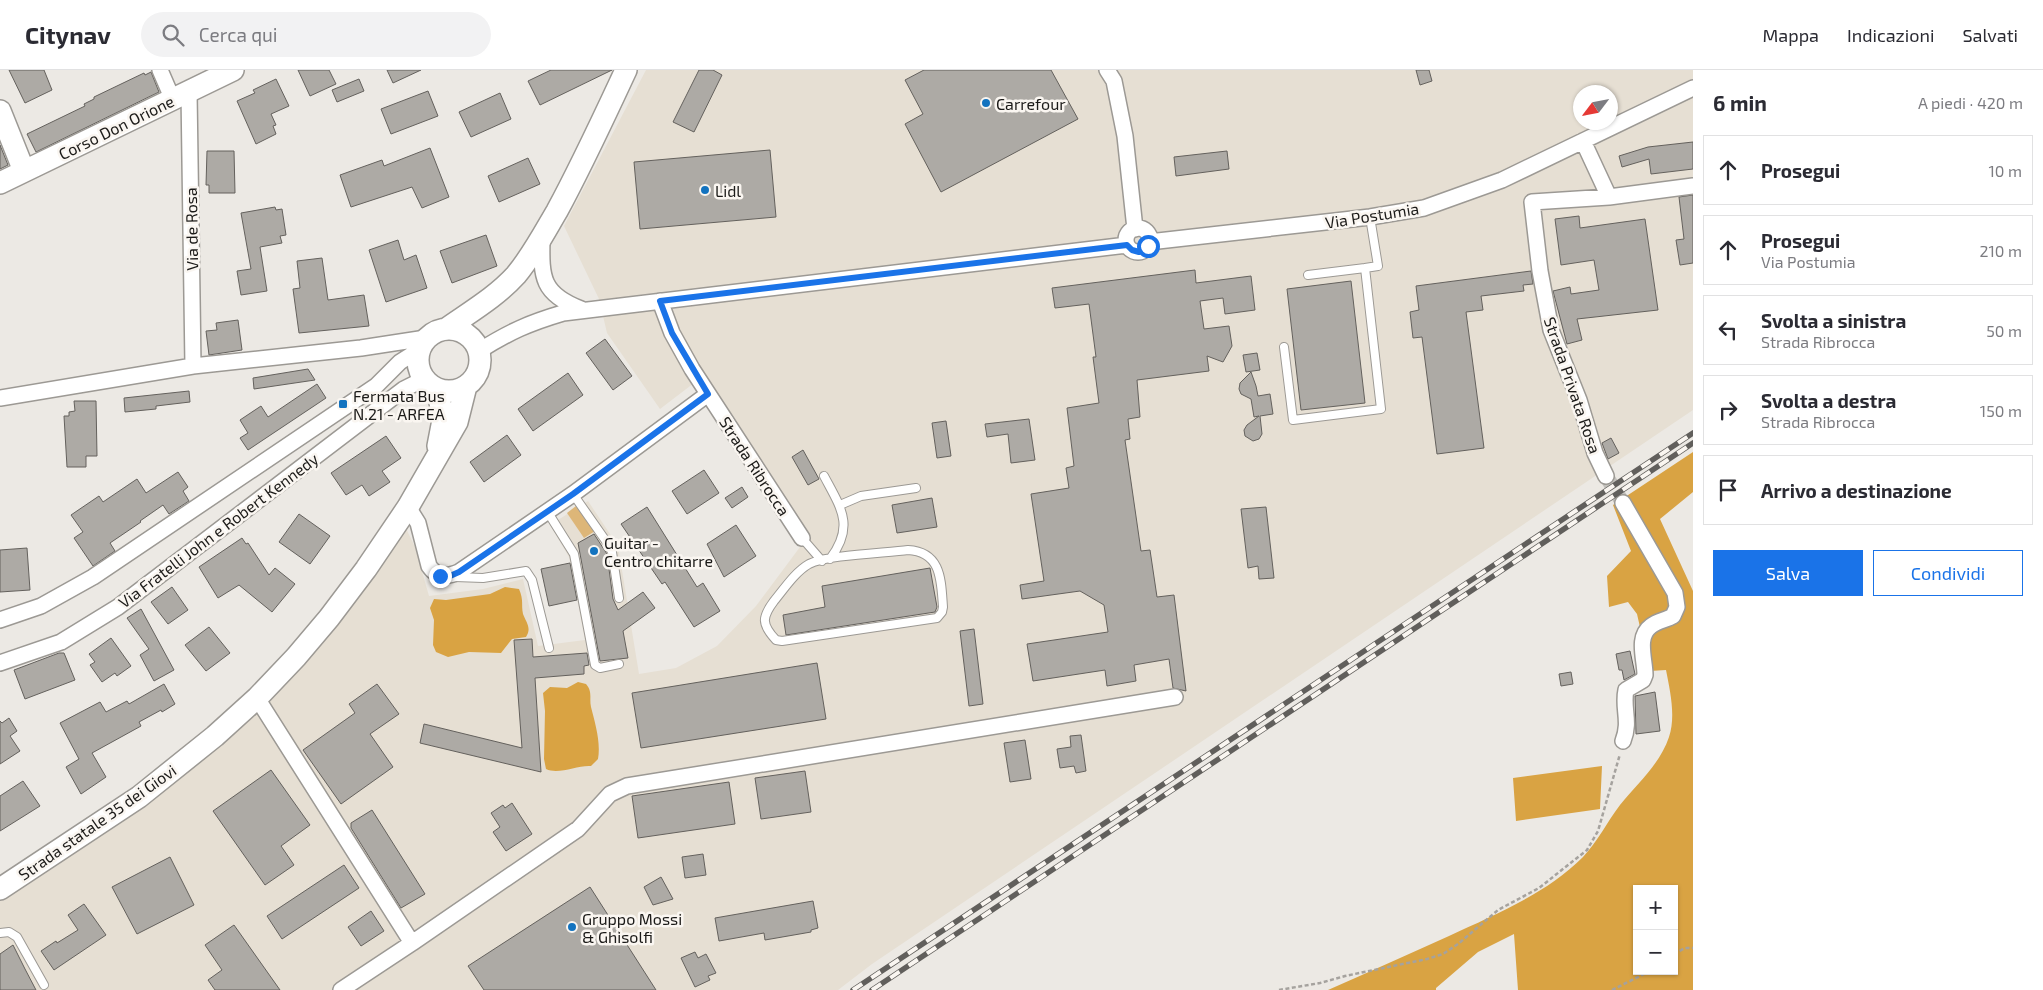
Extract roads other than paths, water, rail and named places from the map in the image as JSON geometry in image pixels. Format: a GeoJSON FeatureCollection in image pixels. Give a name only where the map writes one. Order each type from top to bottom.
{"type":"FeatureCollection","features":[{"type":"Feature","properties":{"kind":"main road","name":"Corso Don Orione"},"geometry":{"type":"LineString","coordinates":[[0,183],[232,70]]}},
{"type":"Feature","properties":{"kind":"main road"},"geometry":{"type":"LineString","coordinates":[[495,295],[481,324],[477,347],[480,361],[478,371],[466,386],[458,390],[448,391],[433,386],[418,368],[422,344],[432,334],[446,329],[495,295],[515,276],[542,238],[582,164],[626,70]]}},
{"type":"Feature","properties":{"kind":"main road"},"geometry":{"type":"LineString","coordinates":[[0,111],[24,171]]}},
{"type":"Feature","properties":{"kind":"main road"},"geometry":{"type":"LineString","coordinates":[[446,329],[457,330],[466,334],[477,347]]}},
{"type":"Feature","properties":{"kind":"main road","name":"Strada statale 35 dei Giovi"},"geometry":{"type":"LineString","coordinates":[[433,386],[443,420],[437,454]]}},
{"type":"Feature","properties":{"kind":"main road","name":"Strada statale 35 dei Giovi"},"geometry":{"type":"LineString","coordinates":[[0,889],[139,797],[215,736],[257,698],[296,657],[329,618],[366,569],[408,507],[457,422],[466,386]]}},
{"type":"Feature","properties":{"kind":"street"},"geometry":{"type":"LineString","coordinates":[[160,70],[181,96]]}},
{"type":"Feature","properties":{"kind":"street"},"geometry":{"type":"LineString","coordinates":[[1107,70],[1114,82],[1125,136],[1135,229]]}},
{"type":"Feature","properties":{"kind":"street","name":"Via Postumia"},"geometry":{"type":"LineString","coordinates":[[1149,242],[1370,217],[1424,208],[1502,180],[1693,88]]}},
{"type":"Feature","properties":{"kind":"street","name":"Via de Rosa"},"geometry":{"type":"LineString","coordinates":[[181,96],[193,366]]}},
{"type":"Feature","properties":{"kind":"street"},"geometry":{"type":"LineString","coordinates":[[1583,141],[1609,197],[1693,186]]}},
{"type":"Feature","properties":{"kind":"street","name":"Strada Privata Rosa"},"geometry":{"type":"LineString","coordinates":[[1606,476],[1595,453],[1580,400],[1551,330],[1540,271],[1532,202],[1609,197]]}},
{"type":"Feature","properties":{"kind":"street"},"geometry":{"type":"LineString","coordinates":[[1135,229],[1146,232],[1149,242],[1146,249],[1139,252],[1132,250],[1127,245],[1127,235],[1135,229]]}},
{"type":"Feature","properties":{"kind":"street"},"geometry":{"type":"LineString","coordinates":[[542,238],[541,262],[545,281],[553,294],[563,302],[582,310]]}},
{"type":"Feature","properties":{"kind":"street"},"geometry":{"type":"LineString","coordinates":[[477,347],[526,324],[563,313],[582,310],[1127,245]]}},
{"type":"Feature","properties":{"kind":"street","name":"Strada Ribrocca"},"geometry":{"type":"LineString","coordinates":[[660,301],[672,333],[708,394],[802,538]]}},
{"type":"Feature","properties":{"kind":"street"},"geometry":{"type":"LineString","coordinates":[[0,398],[193,366],[374,346],[422,344]]}},
{"type":"Feature","properties":{"kind":"street","name":"Via Fratelli John e Robert Kennedy"},"geometry":{"type":"LineString","coordinates":[[0,620],[40,606],[92,577],[376,386],[400,362],[422,344]]}},
{"type":"Feature","properties":{"kind":"street"},"geometry":{"type":"LineString","coordinates":[[374,346],[395,351],[400,362]]}},
{"type":"Feature","properties":{"kind":"street","name":"Via Fratelli John e Robert Kennedy"},"geometry":{"type":"LineString","coordinates":[[0,663],[61,642],[118,607],[404,389],[414,384],[433,386]]}},
{"type":"Feature","properties":{"kind":"street"},"geometry":{"type":"LineString","coordinates":[[408,507],[418,523],[429,566],[433,572],[440,576],[450,576],[459,572],[573,494],[708,394]]}},
{"type":"Feature","properties":{"kind":"street"},"geometry":{"type":"LineString","coordinates":[[1623,503],[1670,584],[1677,599],[1677,607],[1673,616],[1651,625],[1644,632],[1642,640],[1645,675],[1643,680],[1626,690],[1628,724],[1623,741]]}},
{"type":"Feature","properties":{"kind":"street"},"geometry":{"type":"LineString","coordinates":[[341,990],[578,829],[610,794],[627,786],[1175,697]]}},
{"type":"Feature","properties":{"kind":"street"},"geometry":{"type":"LineString","coordinates":[[257,698],[412,943]]}},
{"type":"Feature","properties":{"kind":"lane"},"geometry":{"type":"LineString","coordinates":[[1308,275],[1378,266],[1370,217]]}},
{"type":"Feature","properties":{"kind":"lane"},"geometry":{"type":"LineString","coordinates":[[1284,347],[1294,420],[1381,409],[1365,268]]}},
{"type":"Feature","properties":{"kind":"lane"},"geometry":{"type":"LineString","coordinates":[[824,476],[840,505],[845,523],[839,546],[830,559]]}},
{"type":"Feature","properties":{"kind":"lane"},"geometry":{"type":"LineString","coordinates":[[840,505],[861,496],[916,488]]}},
{"type":"Feature","properties":{"kind":"lane"},"geometry":{"type":"LineString","coordinates":[[573,494],[612,552],[620,598]]}},
{"type":"Feature","properties":{"kind":"lane"},"geometry":{"type":"LineString","coordinates":[[547,511],[574,554],[595,664],[600,668],[620,664]]}},
{"type":"Feature","properties":{"kind":"lane"},"geometry":{"type":"LineString","coordinates":[[802,538],[822,561]]}},
{"type":"Feature","properties":{"kind":"lane"},"geometry":{"type":"LineString","coordinates":[[919,551],[927,555],[937,566],[942,588],[942,612],[937,618],[929,620],[782,641],[776,640],[764,622],[765,613],[790,581],[809,564],[822,561],[919,551]]}},
{"type":"Feature","properties":{"kind":"lane"},"geometry":{"type":"LineString","coordinates":[[450,576],[483,578],[526,571],[532,580],[536,605],[549,648]]}},
{"type":"Feature","properties":{"kind":"lane"},"geometry":{"type":"LineString","coordinates":[[0,933],[9,932],[17,937],[44,986]]}},
{"type":"Feature","properties":{"kind":"tunnel"},"geometry":{"type":"LineString","coordinates":[[1606,476],[1623,503]]}},
{"type":"Feature","properties":{"kind":"railway"},"geometry":{"type":"LineString","coordinates":[[853,990],[1693,433]]}},
{"type":"Feature","properties":{"kind":"railway"},"geometry":{"type":"LineString","coordinates":[[872,990],[1693,443]]}},
{"type":"Feature","properties":{"kind":"place","name":"Carrefour"},"geometry":{"type":"Point","coordinates":[986,103]}},
{"type":"Feature","properties":{"kind":"place","name":"Lidl"},"geometry":{"type":"Point","coordinates":[705,190]}},
{"type":"Feature","properties":{"kind":"place","name":"Fermata Bus N.21 - ARFEA"},"geometry":{"type":"Point","coordinates":[343,404]}},
{"type":"Feature","properties":{"kind":"place","name":"Guitar - Centro chitarre"},"geometry":{"type":"Point","coordinates":[594,551]}},
{"type":"Feature","properties":{"kind":"place","name":"Gruppo Mossi & Ghisolfi"},"geometry":{"type":"Point","coordinates":[572,927]}}]}
